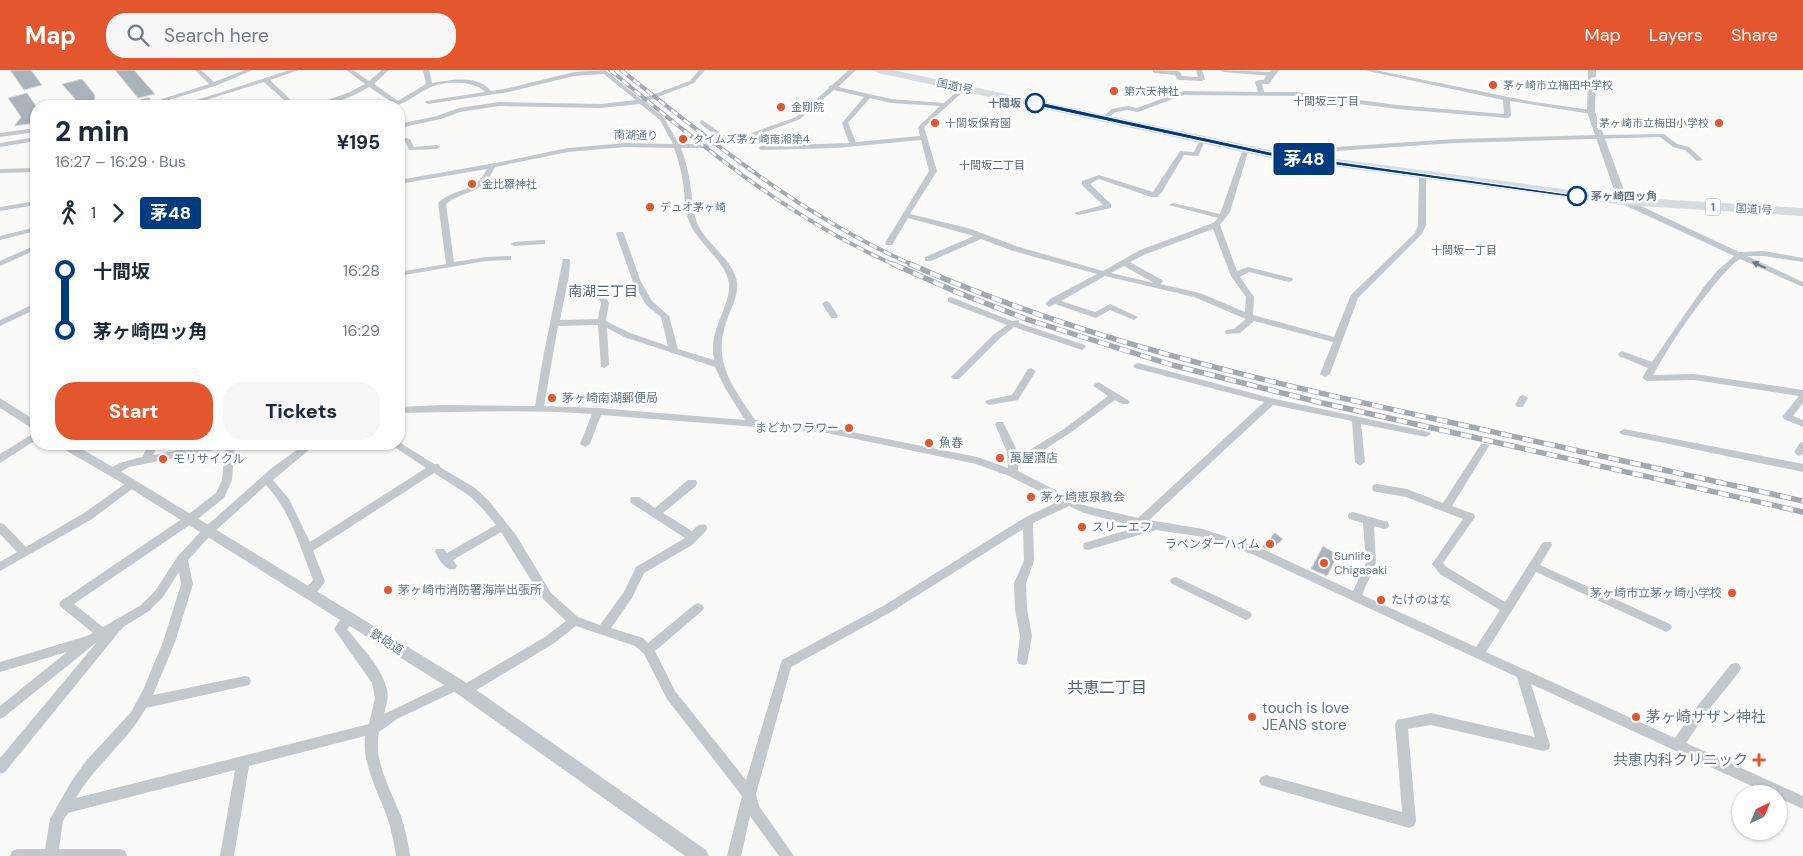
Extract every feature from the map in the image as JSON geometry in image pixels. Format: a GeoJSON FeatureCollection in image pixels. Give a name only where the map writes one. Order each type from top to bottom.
{"type":"FeatureCollection","features":[{"type":"Feature","properties":{"kind":"highway","name":"国道1号"},"geometry":{"type":"LineString","coordinates":[[878,70],[1246,149],[1317,161],[1623,201],[1803,212]]}},
{"type":"Feature","properties":{"kind":"street"},"geometry":{"type":"LineString","coordinates":[[198,70],[211,83]]}},
{"type":"Feature","properties":{"kind":"street"},"geometry":{"type":"LineString","coordinates":[[161,100],[250,70]]}},
{"type":"Feature","properties":{"kind":"street"},"geometry":{"type":"LineString","coordinates":[[201,100],[296,70]]}},
{"type":"Feature","properties":{"kind":"street"},"geometry":{"type":"LineString","coordinates":[[349,70],[388,100]]}},
{"type":"Feature","properties":{"kind":"street"},"geometry":{"type":"LineString","coordinates":[[334,100],[353,94],[369,85],[386,70]]}},
{"type":"Feature","properties":{"kind":"street"},"geometry":{"type":"LineString","coordinates":[[405,125],[439,118],[459,110],[499,104],[601,106],[639,102],[692,82],[702,70]]}},
{"type":"Feature","properties":{"kind":"street","name":"南湖通り"},"geometry":{"type":"LineString","coordinates":[[405,181],[492,166],[568,150],[626,146],[676,147],[728,142],[755,136],[798,118],[831,87],[853,70]]}},
{"type":"Feature","properties":{"kind":"street"},"geometry":{"type":"LineString","coordinates":[[1155,71],[1178,73],[1179,78],[1202,79],[1199,70]]}},
{"type":"Feature","properties":{"kind":"street"},"geometry":{"type":"LineString","coordinates":[[1223,70],[1274,72]]}},
{"type":"Feature","properties":{"kind":"street"},"geometry":{"type":"LineString","coordinates":[[1366,70],[1506,98],[1591,112]]}},
{"type":"Feature","properties":{"kind":"street"},"geometry":{"type":"LineString","coordinates":[[1592,70],[1591,112],[1623,201],[1803,285]]}},
{"type":"Feature","properties":{"kind":"street"},"geometry":{"type":"LineString","coordinates":[[428,71],[429,85]]}},
{"type":"Feature","properties":{"kind":"street"},"geometry":{"type":"LineString","coordinates":[[428,102],[531,86],[574,74],[605,72],[668,126],[680,154],[693,223],[701,239],[729,272],[733,284],[719,332],[715,355],[718,365],[750,422]]}},
{"type":"Feature","properties":{"kind":"street"},"geometry":{"type":"LineString","coordinates":[[1262,94],[1258,82],[1266,82],[1274,72]]}},
{"type":"Feature","properties":{"kind":"street"},"geometry":{"type":"LineString","coordinates":[[266,80],[288,100]]}},
{"type":"Feature","properties":{"kind":"street"},"geometry":{"type":"LineString","coordinates":[[404,100],[429,85],[477,82],[483,85],[490,93]]}},
{"type":"Feature","properties":{"kind":"street"},"geometry":{"type":"LineString","coordinates":[[147,100],[211,83]]}},
{"type":"Feature","properties":{"kind":"street"},"geometry":{"type":"LineString","coordinates":[[831,87],[891,101],[947,105]]}},
{"type":"Feature","properties":{"kind":"street"},"geometry":{"type":"LineString","coordinates":[[889,243],[928,182],[932,171],[933,165],[923,138],[922,127],[924,123],[947,105],[964,88]]}},
{"type":"Feature","properties":{"kind":"street"},"geometry":{"type":"LineString","coordinates":[[1104,118],[1114,110],[1128,108],[1138,110],[1183,93],[1298,94],[1397,107],[1508,116],[1506,98]]}},
{"type":"Feature","properties":{"kind":"street"},"geometry":{"type":"LineString","coordinates":[[853,144],[845,123],[869,95]]}},
{"type":"Feature","properties":{"kind":"street"},"geometry":{"type":"LineString","coordinates":[[702,122],[728,142]]}},
{"type":"Feature","properties":{"kind":"street"},"geometry":{"type":"LineString","coordinates":[[0,129],[30,126]]}},
{"type":"Feature","properties":{"kind":"street"},"geometry":{"type":"LineString","coordinates":[[0,135],[30,131]]}},
{"type":"Feature","properties":{"kind":"street"},"geometry":{"type":"LineString","coordinates":[[1657,135],[1677,154]]}},
{"type":"Feature","properties":{"kind":"street"},"geometry":{"type":"LineString","coordinates":[[1317,161],[1320,156],[1335,149],[1455,141],[1657,135],[1662,135],[1675,146],[1687,148],[1699,160]]}},
{"type":"Feature","properties":{"kind":"street"},"geometry":{"type":"LineString","coordinates":[[762,148],[836,146],[923,138]]}},
{"type":"Feature","properties":{"kind":"street"},"geometry":{"type":"LineString","coordinates":[[405,139],[408,140],[410,149],[437,147]]}},
{"type":"Feature","properties":{"kind":"street"},"geometry":{"type":"LineString","coordinates":[[1078,213],[1108,206],[1085,183],[1099,177],[1154,195],[1158,192],[1182,152],[1196,154],[1202,139]]}},
{"type":"Feature","properties":{"kind":"street"},"geometry":{"type":"LineString","coordinates":[[0,145],[30,140]]}},
{"type":"Feature","properties":{"kind":"street"},"geometry":{"type":"LineString","coordinates":[[1134,317],[1110,307],[1096,315],[1051,302],[1106,274],[1143,252],[1216,225],[1223,217],[1246,149]]}},
{"type":"Feature","properties":{"kind":"street"},"geometry":{"type":"LineString","coordinates":[[450,266],[442,203],[477,188],[492,166]]}},
{"type":"Feature","properties":{"kind":"street"},"geometry":{"type":"LineString","coordinates":[[0,171],[30,170]]}},
{"type":"Feature","properties":{"kind":"street"},"geometry":{"type":"LineString","coordinates":[[1325,374],[1354,297],[1418,234],[1422,225],[1423,176]]}},
{"type":"Feature","properties":{"kind":"street"},"geometry":{"type":"LineString","coordinates":[[0,209],[30,204]]}},
{"type":"Feature","properties":{"kind":"street"},"geometry":{"type":"LineString","coordinates":[[1174,205],[1223,217]]}},
{"type":"Feature","properties":{"kind":"street"},"geometry":{"type":"LineString","coordinates":[[906,215],[965,230],[1106,274],[1197,295],[1250,317],[1338,341]]}},
{"type":"Feature","properties":{"kind":"street"},"geometry":{"type":"LineString","coordinates":[[1216,225],[1235,276],[1250,297],[1250,317],[1237,331],[1229,332]]}},
{"type":"Feature","properties":{"kind":"street"},"geometry":{"type":"LineString","coordinates":[[0,238],[30,230]]}},
{"type":"Feature","properties":{"kind":"street"},"geometry":{"type":"LineString","coordinates":[[620,234],[637,282],[649,303],[666,316],[674,350]]}},
{"type":"Feature","properties":{"kind":"street"},"geometry":{"type":"LineString","coordinates":[[928,259],[980,236]]}},
{"type":"Feature","properties":{"kind":"street"},"geometry":{"type":"LineString","coordinates":[[514,244],[542,242]]}},
{"type":"Feature","properties":{"kind":"street"},"geometry":{"type":"LineString","coordinates":[[0,264],[30,250]]}},
{"type":"Feature","properties":{"kind":"street"},"geometry":{"type":"LineString","coordinates":[[1803,260],[1749,252],[1738,255],[1726,264],[1653,366],[1647,378],[1694,377],[1803,393]]}},
{"type":"Feature","properties":{"kind":"street"},"geometry":{"type":"LineString","coordinates":[[405,273],[508,258]]}},
{"type":"Feature","properties":{"kind":"street"},"geometry":{"type":"LineString","coordinates":[[539,408],[565,276],[566,261]]}},
{"type":"Feature","properties":{"kind":"street"},"geometry":{"type":"LineString","coordinates":[[1125,263],[1169,287]]}},
{"type":"Feature","properties":{"kind":"street"},"geometry":{"type":"LineString","coordinates":[[1235,276],[1248,269],[1289,280]]}},
{"type":"Feature","properties":{"kind":"street"},"geometry":{"type":"LineString","coordinates":[[599,292],[605,303],[602,322],[604,365]]}},
{"type":"Feature","properties":{"kind":"street"},"geometry":{"type":"LineString","coordinates":[[951,300],[1082,347]]}},
{"type":"Feature","properties":{"kind":"street"},"geometry":{"type":"LineString","coordinates":[[826,304],[834,316]]}},
{"type":"Feature","properties":{"kind":"street"},"geometry":{"type":"LineString","coordinates":[[0,323],[30,309]]}},
{"type":"Feature","properties":{"kind":"street"},"geometry":{"type":"LineString","coordinates":[[555,323],[602,322],[628,335],[718,365]]}},
{"type":"Feature","properties":{"kind":"street"},"geometry":{"type":"LineString","coordinates":[[956,377],[996,337],[1015,323]]}},
{"type":"Feature","properties":{"kind":"street"},"geometry":{"type":"LineString","coordinates":[[1622,354],[1653,366]]}},
{"type":"Feature","properties":{"kind":"street"},"geometry":{"type":"LineString","coordinates":[[1138,366],[1271,401],[1426,434]]}},
{"type":"Feature","properties":{"kind":"street"},"geometry":{"type":"LineString","coordinates":[[990,402],[1016,398],[1029,375],[1016,375]]}},
{"type":"Feature","properties":{"kind":"street"},"geometry":{"type":"LineString","coordinates":[[1098,385],[1125,402]]}},
{"type":"Feature","properties":{"kind":"street"},"geometry":{"type":"LineString","coordinates":[[1014,469],[1115,395]]}},
{"type":"Feature","properties":{"kind":"street"},"geometry":{"type":"LineString","coordinates":[[1803,397],[1787,417],[1803,424]]}},
{"type":"Feature","properties":{"kind":"street"},"geometry":{"type":"LineString","coordinates":[[1140,523],[1271,401]]}},
{"type":"Feature","properties":{"kind":"street"},"geometry":{"type":"LineString","coordinates":[[0,402],[30,423]]}},
{"type":"Feature","properties":{"kind":"street"},"geometry":{"type":"LineString","coordinates":[[405,410],[539,408],[750,422],[822,430],[1014,469],[1068,502],[1084,509],[1140,523],[1226,540],[1356,596],[1803,803]]}},
{"type":"Feature","properties":{"kind":"street"},"geometry":{"type":"LineString","coordinates":[[585,444],[598,411]]}},
{"type":"Feature","properties":{"kind":"street"},"geometry":{"type":"LineString","coordinates":[[1356,418],[1360,462]]}},
{"type":"Feature","properties":{"kind":"street"},"geometry":{"type":"LineString","coordinates":[[1000,424],[1010,446],[1014,469]]}},
{"type":"Feature","properties":{"kind":"street"},"geometry":{"type":"LineString","coordinates":[[1624,432],[1803,468]]}},
{"type":"Feature","properties":{"kind":"street"},"geometry":{"type":"LineString","coordinates":[[0,459],[30,439]]}},
{"type":"Feature","properties":{"kind":"street"},"geometry":{"type":"LineString","coordinates":[[1446,507],[1484,446]]}},
{"type":"Feature","properties":{"kind":"street","name":"鉄砲道"},"geometry":{"type":"LineString","coordinates":[[75,450],[113,471],[309,592],[460,688],[700,856]]}},
{"type":"Feature","properties":{"kind":"street"},"geometry":{"type":"LineString","coordinates":[[146,460],[151,450]]}},
{"type":"Feature","properties":{"kind":"street"},"geometry":{"type":"LineString","coordinates":[[113,471],[126,464],[195,450]]}},
{"type":"Feature","properties":{"kind":"street"},"geometry":{"type":"LineString","coordinates":[[103,634],[65,604],[190,519],[220,495],[227,480],[230,450]]}},
{"type":"Feature","properties":{"kind":"street"},"geometry":{"type":"LineString","coordinates":[[0,667],[91,640],[145,608],[159,594],[182,559],[208,531],[304,450]]}},
{"type":"Feature","properties":{"kind":"street"},"geometry":{"type":"LineString","coordinates":[[405,450],[471,491],[503,526],[547,596],[574,621],[639,642],[648,650],[671,695],[748,794],[753,809],[787,856]]}},
{"type":"Feature","properties":{"kind":"street"},"geometry":{"type":"LineString","coordinates":[[306,550],[435,467]]}},
{"type":"Feature","properties":{"kind":"street"},"geometry":{"type":"LineString","coordinates":[[267,480],[280,492],[290,508],[319,581],[309,592]]}},
{"type":"Feature","properties":{"kind":"street"},"geometry":{"type":"LineString","coordinates":[[655,513],[692,482]]}},
{"type":"Feature","properties":{"kind":"street"},"geometry":{"type":"LineString","coordinates":[[0,567],[88,516],[132,483]]}},
{"type":"Feature","properties":{"kind":"street"},"geometry":{"type":"LineString","coordinates":[[1377,488],[1407,493],[1470,517],[1437,564],[1444,571],[1508,609]]}},
{"type":"Feature","properties":{"kind":"street"},"geometry":{"type":"LineString","coordinates":[[635,500],[692,537]]}},
{"type":"Feature","properties":{"kind":"street"},"geometry":{"type":"LineString","coordinates":[[734,856],[748,794],[786,664],[912,595],[1028,521],[1068,502]]}},
{"type":"Feature","properties":{"kind":"street"},"geometry":{"type":"LineString","coordinates":[[1353,516],[1384,525]]}},
{"type":"Feature","properties":{"kind":"street"},"geometry":{"type":"LineString","coordinates":[[1356,596],[1371,563],[1368,520]]}},
{"type":"Feature","properties":{"kind":"street"},"geometry":{"type":"LineString","coordinates":[[1024,660],[1026,636],[1021,609],[1020,583],[1029,561],[1028,521]]}},
{"type":"Feature","properties":{"kind":"street"},"geometry":{"type":"LineString","coordinates":[[445,559],[503,526]]}},
{"type":"Feature","properties":{"kind":"street"},"geometry":{"type":"LineString","coordinates":[[1088,546],[1157,526]]}},
{"type":"Feature","properties":{"kind":"street"},"geometry":{"type":"LineString","coordinates":[[0,527],[25,552]]}},
{"type":"Feature","properties":{"kind":"street"},"geometry":{"type":"LineString","coordinates":[[603,630],[628,595],[640,570],[692,537],[702,528]]}},
{"type":"Feature","properties":{"kind":"street"},"geometry":{"type":"LineString","coordinates":[[1479,653],[1547,544]]}},
{"type":"Feature","properties":{"kind":"street"},"geometry":{"type":"LineString","coordinates":[[51,855],[57,819],[63,808],[91,765],[135,716],[143,703],[169,642],[187,584],[182,559]]}},
{"type":"Feature","properties":{"kind":"street"},"geometry":{"type":"LineString","coordinates":[[1533,566],[1666,627]]}},
{"type":"Feature","properties":{"kind":"street"},"geometry":{"type":"LineString","coordinates":[[1176,581],[1246,615]]}},
{"type":"Feature","properties":{"kind":"street"},"geometry":{"type":"LineString","coordinates":[[648,650],[698,608]]}},
{"type":"Feature","properties":{"kind":"street"},"geometry":{"type":"LineString","coordinates":[[350,618],[340,629],[380,684],[380,711],[370,744],[374,761],[402,839],[402,856]]}},
{"type":"Feature","properties":{"kind":"street"},"geometry":{"type":"LineString","coordinates":[[63,808],[374,728],[393,715],[460,688],[483,676],[561,634],[574,621]]}},
{"type":"Feature","properties":{"kind":"street"},"geometry":{"type":"LineString","coordinates":[[0,768],[104,645],[117,626]]}},
{"type":"Feature","properties":{"kind":"street"},"geometry":{"type":"LineString","coordinates":[[0,713],[91,640]]}},
{"type":"Feature","properties":{"kind":"street"},"geometry":{"type":"LineString","coordinates":[[1677,745],[1703,708],[1736,668]]}},
{"type":"Feature","properties":{"kind":"street"},"geometry":{"type":"LineString","coordinates":[[1266,781],[1409,821],[1401,724],[1431,719],[1544,745],[1522,673]]}},
{"type":"Feature","properties":{"kind":"street"},"geometry":{"type":"LineString","coordinates":[[143,703],[245,681]]}},
{"type":"Feature","properties":{"kind":"street"},"geometry":{"type":"LineString","coordinates":[[227,856],[243,763]]}},
{"type":"Feature","properties":{"kind":"street"},"geometry":{"type":"LineString","coordinates":[[17,856],[120,856]]}},
{"type":"Feature","properties":{"kind":"building"},"geometry":{"type":"Polygon","coordinates":[[[10,70],[31,70],[42,85],[24,90],[10,70]]]}},
{"type":"Feature","properties":{"kind":"building"},"geometry":{"type":"Polygon","coordinates":[[[115,70],[134,70],[155,94],[138,98],[115,70]]]}},
{"type":"Feature","properties":{"kind":"building"},"geometry":{"type":"Polygon","coordinates":[[[82,79],[95,95],[95,100],[75,100],[62,84],[82,79]]]}},
{"type":"Feature","properties":{"kind":"building"},"geometry":{"type":"Polygon","coordinates":[[[27,93],[32,100],[30,100],[30,124],[14,126],[21,117],[8,98],[27,93]]]}},
{"type":"Feature","properties":{"kind":"building","name":"ラベンダーハイム"},"geometry":{"type":"Polygon","coordinates":[[[1275,533],[1283,539],[1270,551],[1262,547],[1275,533]]]}},
{"type":"Feature","properties":{"kind":"building","name":"Sunlife Chigasaki"},"geometry":{"type":"Polygon","coordinates":[[[1323,546],[1338,555],[1327,576],[1311,569],[1323,546]]]}},
{"type":"Feature","properties":{"kind":"railway"},"geometry":{"type":"LineString","coordinates":[[610,70],[711,152],[781,202],[818,225],[895,265]]}},
{"type":"Feature","properties":{"kind":"railway"},"geometry":{"type":"LineString","coordinates":[[621,70],[726,152],[797,202],[834,225],[913,265]]}},
{"type":"Feature","properties":{"kind":"railway"},"geometry":{"type":"LineString","coordinates":[[893,264],[959,293],[1029,320],[1172,365],[1318,402],[1803,512]]}},
{"type":"Feature","properties":{"kind":"railway"},"geometry":{"type":"LineString","coordinates":[[910,264],[1037,314],[1101,335],[1232,372],[1803,501]]}},
{"type":"Feature","properties":{"kind":"bus line","name":"茅48"},"geometry":{"type":"LineString","coordinates":[[1035,103],[1270,154],[1577,196]]}},
{"type":"Feature","properties":{"kind":"place","name":"茅ヶ崎市立梅田中学校"},"geometry":{"type":"Point","coordinates":[1493,85]}},
{"type":"Feature","properties":{"kind":"place","name":"第六天神社"},"geometry":{"type":"Point","coordinates":[1114,91]}},
{"type":"Feature","properties":{"kind":"place","name":"十間坂"},"geometry":{"type":"Point","coordinates":[1035,103]}},
{"type":"Feature","properties":{"kind":"place","name":"金剛院"},"geometry":{"type":"Point","coordinates":[781,107]}},
{"type":"Feature","properties":{"kind":"place","name":"十間坂保育園"},"geometry":{"type":"Point","coordinates":[935,123]}},
{"type":"Feature","properties":{"kind":"place","name":"茅ヶ崎市立梅田小学校"},"geometry":{"type":"Point","coordinates":[1719,123]}},
{"type":"Feature","properties":{"kind":"place","name":"タイムズ茅ヶ崎南湘第4"},"geometry":{"type":"Point","coordinates":[683,139]}},
{"type":"Feature","properties":{"kind":"place","name":"金比羅神社"},"geometry":{"type":"Point","coordinates":[472,184]}},
{"type":"Feature","properties":{"kind":"place","name":"茅ヶ崎四ッ角"},"geometry":{"type":"Point","coordinates":[1577,196]}},
{"type":"Feature","properties":{"kind":"place","name":"デュオ茅ヶ崎"},"geometry":{"type":"Point","coordinates":[650,207]}},
{"type":"Feature","properties":{"kind":"place","name":"茅ヶ崎南湖郵便局"},"geometry":{"type":"Point","coordinates":[552,398]}},
{"type":"Feature","properties":{"kind":"place","name":"まどかフラワー"},"geometry":{"type":"Point","coordinates":[849,428]}},
{"type":"Feature","properties":{"kind":"place","name":"魚春"},"geometry":{"type":"Point","coordinates":[929,443]}},
{"type":"Feature","properties":{"kind":"place","name":"萬屋酒店"},"geometry":{"type":"Point","coordinates":[1000,458]}},
{"type":"Feature","properties":{"kind":"place","name":"モリサイクル"},"geometry":{"type":"Point","coordinates":[163,459]}},
{"type":"Feature","properties":{"kind":"place","name":"茅ヶ崎恵泉教会"},"geometry":{"type":"Point","coordinates":[1031,497]}},
{"type":"Feature","properties":{"kind":"place","name":"スリーエフ"},"geometry":{"type":"Point","coordinates":[1082,527]}},
{"type":"Feature","properties":{"kind":"place","name":"ラベンダーハイム"},"geometry":{"type":"Point","coordinates":[1270,544]}},
{"type":"Feature","properties":{"kind":"place","name":"Sunlife Chigasaki"},"geometry":{"type":"Point","coordinates":[1324,563]}},
{"type":"Feature","properties":{"kind":"place","name":"茅ヶ崎市消防署海岸出張所"},"geometry":{"type":"Point","coordinates":[388,590]}},
{"type":"Feature","properties":{"kind":"place","name":"茅ヶ崎市立茅ヶ崎小学校"},"geometry":{"type":"Point","coordinates":[1732,593]}},
{"type":"Feature","properties":{"kind":"place","name":"たけのはな"},"geometry":{"type":"Point","coordinates":[1381,600]}},
{"type":"Feature","properties":{"kind":"place","name":"touch is love JEANS store"},"geometry":{"type":"Point","coordinates":[1252,717]}},
{"type":"Feature","properties":{"kind":"place","name":"茅ヶ崎サザン神社"},"geometry":{"type":"Point","coordinates":[1636,717]}},
{"type":"Feature","properties":{"kind":"place","name":"共恵内科クリニック"},"geometry":{"type":"Point","coordinates":[1759,760]}},
{"type":"Feature","properties":{"kind":"district","name":"十間坂三丁目"},"geometry":{"type":"Point","coordinates":[1326,101]}},
{"type":"Feature","properties":{"kind":"district","name":"十間坂二丁目"},"geometry":{"type":"Point","coordinates":[992,165]}},
{"type":"Feature","properties":{"kind":"district","name":"十間坂一丁目"},"geometry":{"type":"Point","coordinates":[1464,250]}},
{"type":"Feature","properties":{"kind":"district","name":"南湖三丁目"},"geometry":{"type":"Point","coordinates":[603,291]}},
{"type":"Feature","properties":{"kind":"district","name":"共恵二丁目"},"geometry":{"type":"Point","coordinates":[1107,687]}}]}
